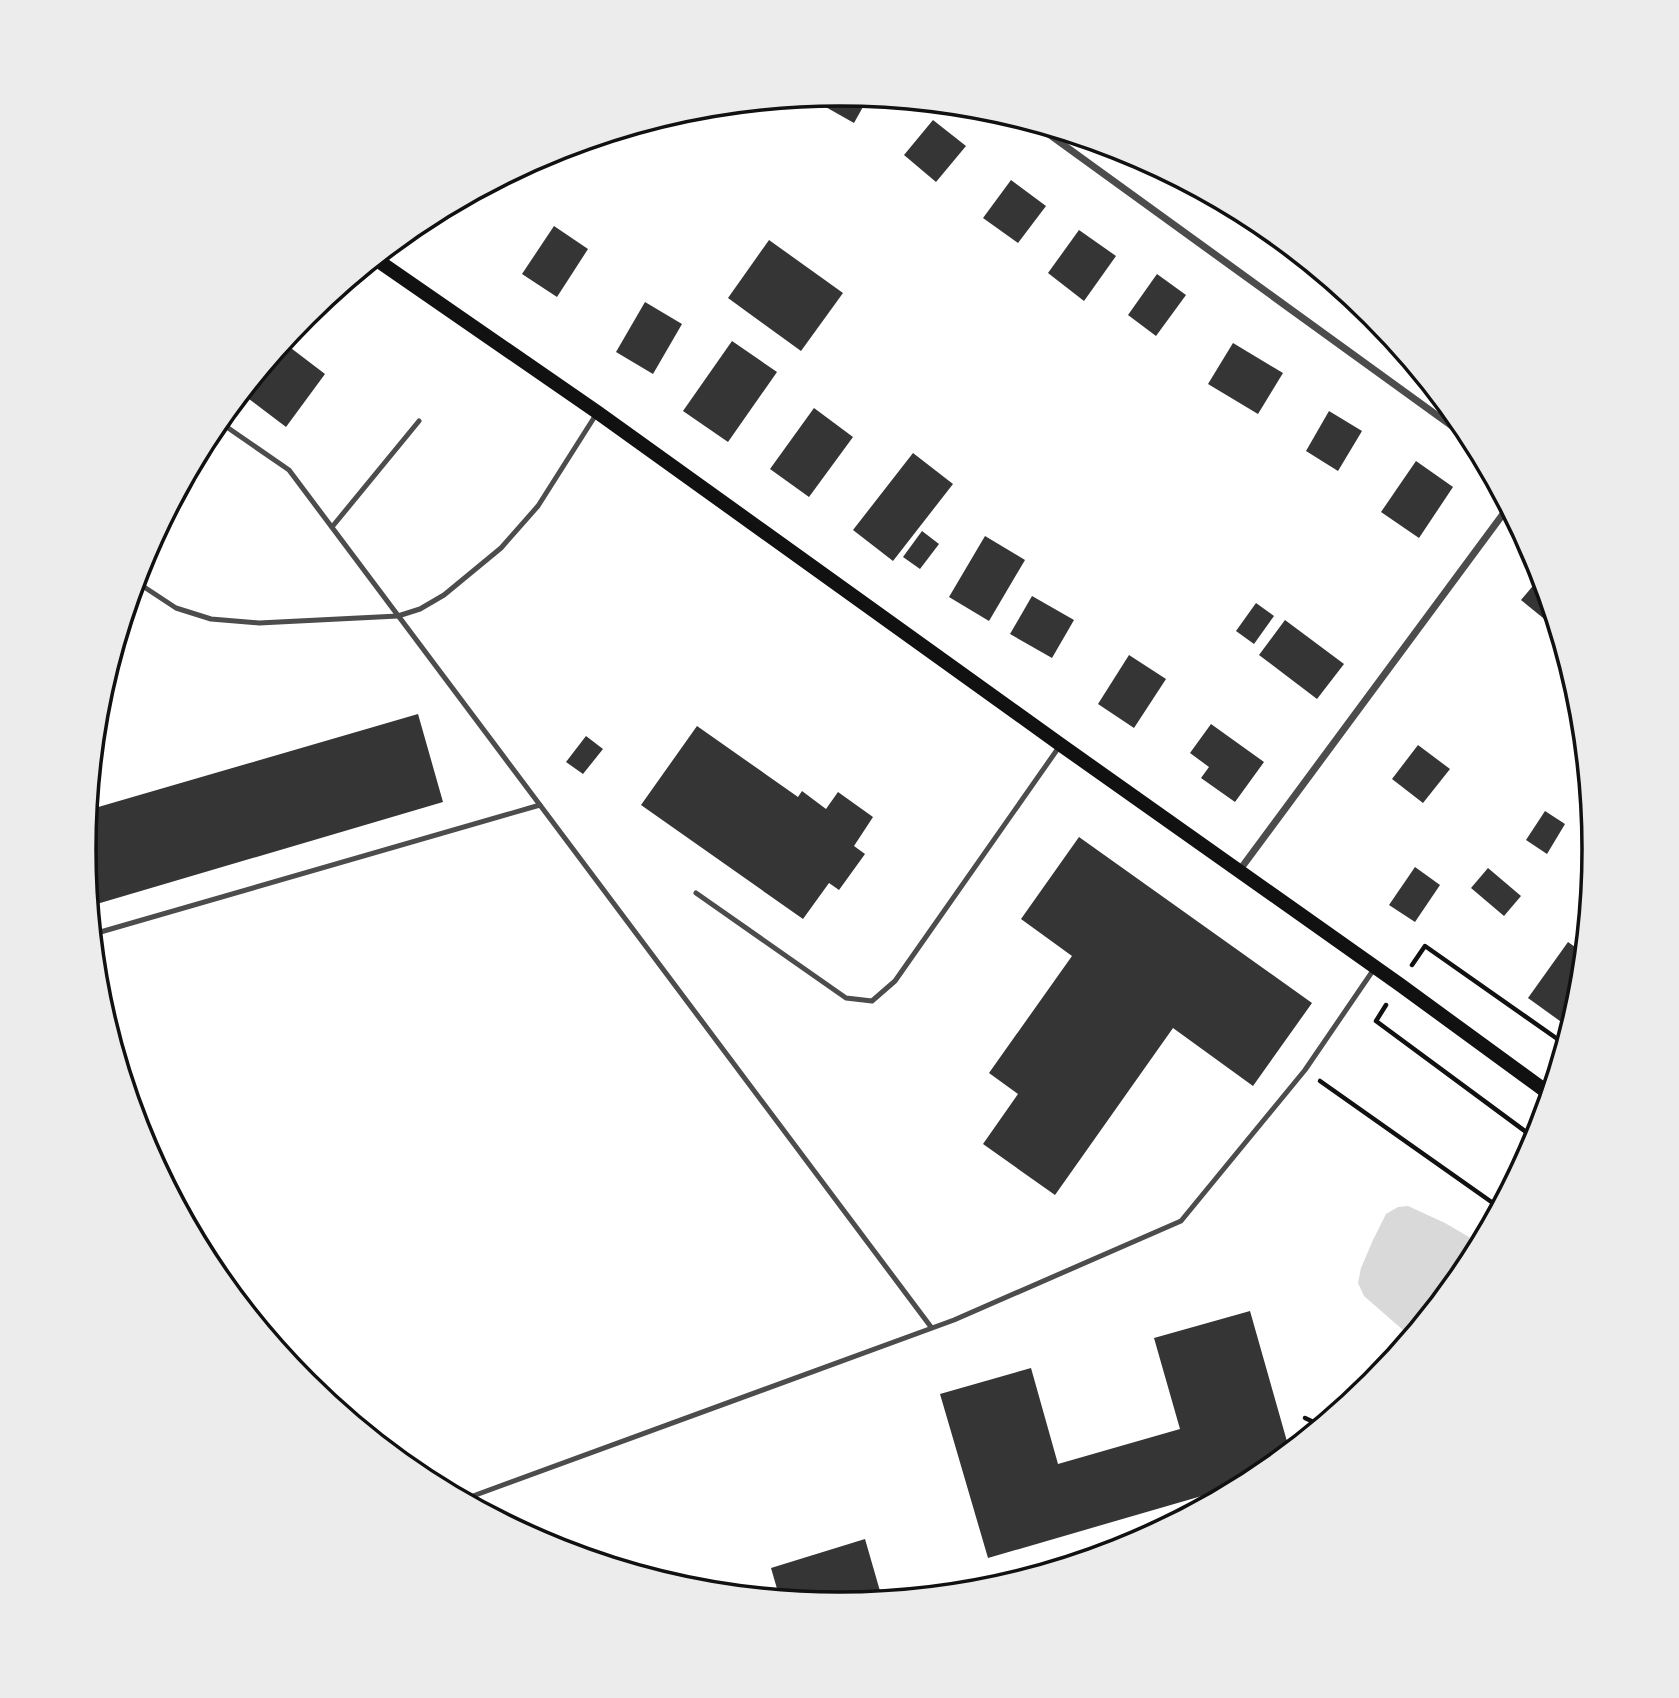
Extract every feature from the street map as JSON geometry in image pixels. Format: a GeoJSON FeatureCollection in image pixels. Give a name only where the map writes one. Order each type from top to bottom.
{"type":"FeatureCollection","features":[{"type":"Feature","properties":{"kind":"main road"},"geometry":{"type":"LineString","coordinates":[[382,263],[597,412],[1542,1089]]}},
{"type":"Feature","properties":{"kind":"street"},"geometry":{"type":"LineString","coordinates":[[1053,138],[1448,423]]}},
{"type":"Feature","properties":{"kind":"street"},"geometry":{"type":"LineString","coordinates":[[1239,871],[1503,514]]}},
{"type":"Feature","properties":{"kind":"lane"},"geometry":{"type":"LineString","coordinates":[[145,587],[176,608],[211,619],[259,623],[398,616],[420,609],[444,595],[500,548],[538,506],[597,412]]}},
{"type":"Feature","properties":{"kind":"lane"},"geometry":{"type":"LineString","coordinates":[[332,527],[419,421]]}},
{"type":"Feature","properties":{"kind":"lane"},"geometry":{"type":"LineString","coordinates":[[228,428],[289,470],[931,1328]]}},
{"type":"Feature","properties":{"kind":"lane"},"geometry":{"type":"LineString","coordinates":[[696,893],[846,998],[872,1001],[895,981],[1061,745]]}},
{"type":"Feature","properties":{"kind":"lane"},"geometry":{"type":"LineString","coordinates":[[102,932],[540,805]]}},
{"type":"Feature","properties":{"kind":"lane"},"geometry":{"type":"LineString","coordinates":[[473,1496],[954,1320],[1181,1221],[1305,1070],[1375,967]]}},
{"type":"Feature","properties":{"kind":"path"},"geometry":{"type":"LineString","coordinates":[[1305,1070],[1493,1203]]}},
{"type":"Feature","properties":{"kind":"path"},"geometry":{"type":"LineString","coordinates":[[1306,1418],[1313,1422]]}},
{"type":"Feature","properties":{"kind":"shaded area"},"geometry":{"type":"Polygon","coordinates":[[[1408,1206],[1472,1239],[1429,1301],[1404,1331],[1364,1296],[1358,1283],[1361,1268],[1386,1214],[1398,1207],[1408,1206]]]}},
{"type":"Feature","properties":{"kind":"building"},"geometry":{"type":"Polygon","coordinates":[[[824,106],[863,106],[854,123],[824,106]]]}},
{"type":"Feature","properties":{"kind":"building"},"geometry":{"type":"Polygon","coordinates":[[[933,120],[966,146],[936,182],[904,155],[933,120]]]}},
{"type":"Feature","properties":{"kind":"building"},"geometry":{"type":"Polygon","coordinates":[[[1011,180],[1046,206],[1018,243],[983,218],[1011,180]]]}},
{"type":"Feature","properties":{"kind":"building"},"geometry":{"type":"Polygon","coordinates":[[[554,226],[588,249],[557,297],[522,274],[554,226]]]}},
{"type":"Feature","properties":{"kind":"building"},"geometry":{"type":"Polygon","coordinates":[[[1079,230],[1116,256],[1084,301],[1048,273],[1079,230]]]}},
{"type":"Feature","properties":{"kind":"building"},"geometry":{"type":"Polygon","coordinates":[[[769,240],[843,293],[801,351],[728,298],[769,240]]]}},
{"type":"Feature","properties":{"kind":"building"},"geometry":{"type":"Polygon","coordinates":[[[1157,274],[1186,295],[1156,336],[1128,315],[1157,274]]]}},
{"type":"Feature","properties":{"kind":"building"},"geometry":{"type":"Polygon","coordinates":[[[645,302],[682,324],[653,374],[616,352],[645,302]]]}},
{"type":"Feature","properties":{"kind":"building"},"geometry":{"type":"Polygon","coordinates":[[[732,341],[777,372],[728,442],[683,411],[732,341]]]}},
{"type":"Feature","properties":{"kind":"building"},"geometry":{"type":"Polygon","coordinates":[[[1233,343],[1283,373],[1258,414],[1208,384],[1233,343]]]}},
{"type":"Feature","properties":{"kind":"building"},"geometry":{"type":"Polygon","coordinates":[[[291,348],[325,374],[286,427],[249,399],[291,348]]]}},
{"type":"Feature","properties":{"kind":"building"},"geometry":{"type":"Polygon","coordinates":[[[814,408],[853,437],[809,497],[770,469],[814,408]]]}},
{"type":"Feature","properties":{"kind":"building"},"geometry":{"type":"Polygon","coordinates":[[[1329,411],[1362,431],[1338,471],[1306,451],[1329,411]]]}},
{"type":"Feature","properties":{"kind":"building"},"geometry":{"type":"Polygon","coordinates":[[[913,453],[953,484],[893,561],[853,530],[913,453]]]}},
{"type":"Feature","properties":{"kind":"building"},"geometry":{"type":"Polygon","coordinates":[[[1416,461],[1453,487],[1419,538],[1381,512],[1416,461]]]}},
{"type":"Feature","properties":{"kind":"building"},"geometry":{"type":"Polygon","coordinates":[[[922,531],[939,544],[920,569],[903,557],[922,531]]]}},
{"type":"Feature","properties":{"kind":"building"},"geometry":{"type":"Polygon","coordinates":[[[985,536],[1025,560],[989,621],[949,597],[985,536]]]}},
{"type":"Feature","properties":{"kind":"building"},"geometry":{"type":"Polygon","coordinates":[[[1534,585],[1546,620],[1521,600],[1534,585]]]}},
{"type":"Feature","properties":{"kind":"building"},"geometry":{"type":"Polygon","coordinates":[[[1032,596],[1074,620],[1052,658],[1010,634],[1032,596]]]}},
{"type":"Feature","properties":{"kind":"building"},"geometry":{"type":"Polygon","coordinates":[[[1256,603],[1274,616],[1254,644],[1236,631],[1256,603]]]}},
{"type":"Feature","properties":{"kind":"building"},"geometry":{"type":"Polygon","coordinates":[[[1285,620],[1344,664],[1317,699],[1259,655],[1285,620]]]}},
{"type":"Feature","properties":{"kind":"building"},"geometry":{"type":"Polygon","coordinates":[[[1129,655],[1166,679],[1134,728],[1098,704],[1129,655]]]}},
{"type":"Feature","properties":{"kind":"building"},"geometry":{"type":"Polygon","coordinates":[[[418,714],[443,802],[99,903],[98,807],[418,714]]]}},
{"type":"Feature","properties":{"kind":"building"},"geometry":{"type":"Polygon","coordinates":[[[1211,724],[1264,762],[1235,802],[1201,778],[1209,767],[1190,753],[1211,724]]]}},
{"type":"Feature","properties":{"kind":"building"},"geometry":{"type":"Polygon","coordinates":[[[697,726],[798,797],[802,791],[826,809],[838,792],[873,817],[854,846],[865,854],[839,890],[829,883],[803,919],[641,805],[697,726]]]}},
{"type":"Feature","properties":{"kind":"building"},"geometry":{"type":"Polygon","coordinates":[[[586,736],[603,749],[583,774],[566,762],[586,736]]]}},
{"type":"Feature","properties":{"kind":"building"},"geometry":{"type":"Polygon","coordinates":[[[1418,745],[1450,769],[1423,803],[1392,779],[1418,745]]]}},
{"type":"Feature","properties":{"kind":"building"},"geometry":{"type":"Polygon","coordinates":[[[1545,811],[1565,824],[1547,854],[1526,840],[1545,811]]]}},
{"type":"Feature","properties":{"kind":"building"},"geometry":{"type":"Polygon","coordinates":[[[1079,837],[1312,1003],[1253,1086],[1173,1028],[1055,1195],[983,1144],[1018,1094],[989,1073],[1072,956],[1021,919],[1079,837]]]}},
{"type":"Feature","properties":{"kind":"building"},"geometry":{"type":"Polygon","coordinates":[[[1415,867],[1440,885],[1415,922],[1389,905],[1415,867]]]}},
{"type":"Feature","properties":{"kind":"building"},"geometry":{"type":"Polygon","coordinates":[[[1488,868],[1521,896],[1504,916],[1471,888],[1488,868]]]}},
{"type":"Feature","properties":{"kind":"building"},"geometry":{"type":"Polygon","coordinates":[[[1568,942],[1576,947],[1561,1022],[1528,998],[1568,942]]]}},
{"type":"Feature","properties":{"kind":"building"},"geometry":{"type":"Polygon","coordinates":[[[1250,1311],[1287,1442],[1210,1494],[988,1558],[940,1394],[1031,1368],[1058,1464],[1180,1429],[1154,1338],[1250,1311]]]}},
{"type":"Feature","properties":{"kind":"building"},"geometry":{"type":"Polygon","coordinates":[[[865,1539],[880,1591],[777,1590],[771,1568],[865,1539]]]}}]}
